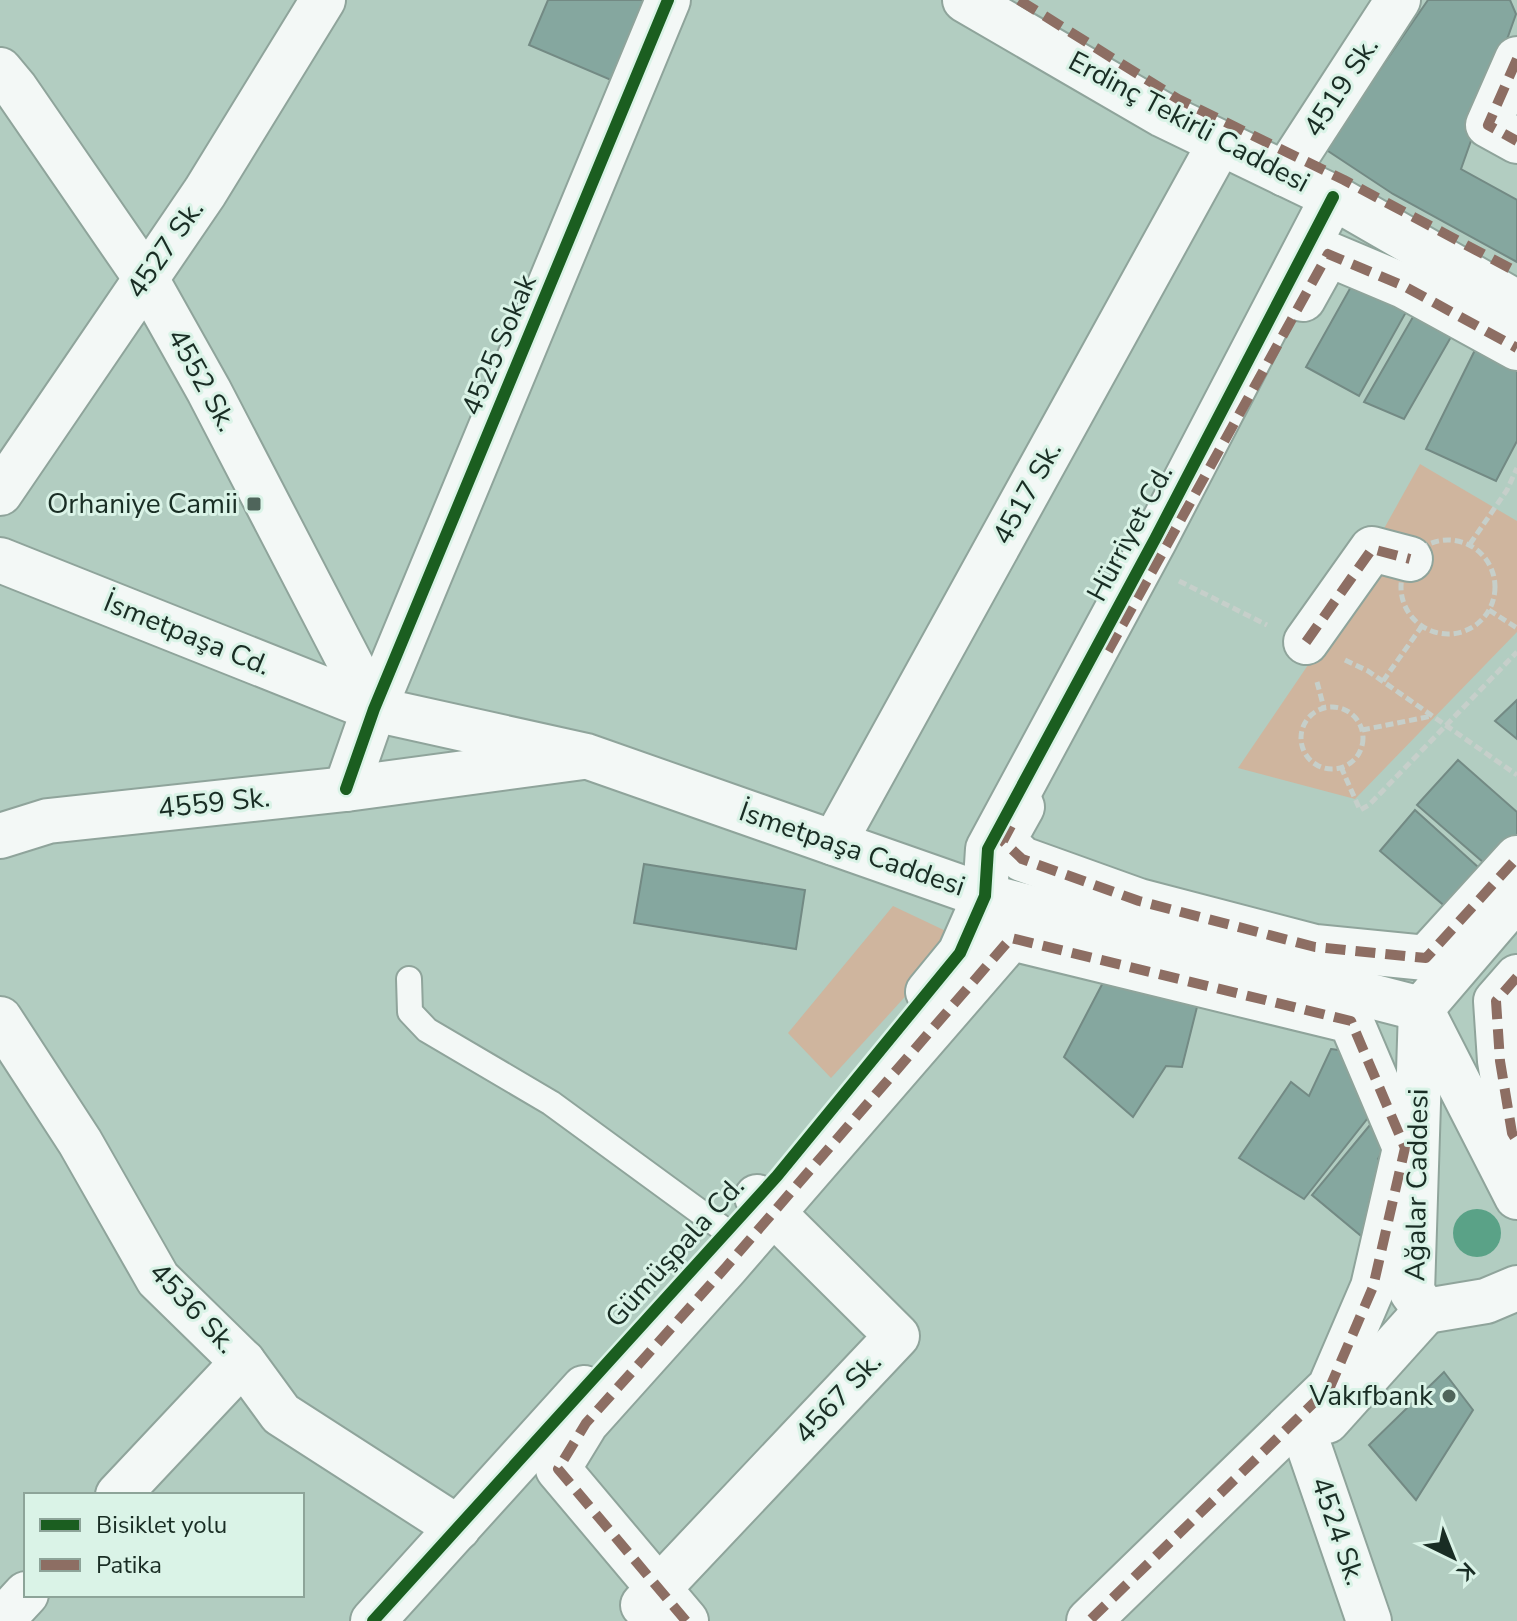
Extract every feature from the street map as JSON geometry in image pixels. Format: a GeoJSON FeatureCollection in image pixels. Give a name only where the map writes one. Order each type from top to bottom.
{"type":"FeatureCollection","features":[{"type":"Feature","properties":{"kind":"street","name":"4527 Sk."},"geometry":{"type":"LineString","coordinates":[[0,493],[205,192],[323,0]]}},
{"type":"Feature","properties":{"kind":"street","name":"4525 Sokak"},"geometry":{"type":"LineString","coordinates":[[374,709],[668,0]]}},
{"type":"Feature","properties":{"kind":"street","name":"4519 Sk."},"geometry":{"type":"LineString","coordinates":[[1290,165],[1398,0]]}},
{"type":"Feature","properties":{"kind":"street"},"geometry":{"type":"LineString","coordinates":[[990,4],[1178,99],[1290,165],[1517,272]]}},
{"type":"Feature","properties":{"kind":"street","name":"Erdinç Tekirli Caddesi"},"geometry":{"type":"LineString","coordinates":[[990,4],[1163,115],[1220,143],[1290,165],[1333,197],[1517,303]]}},
{"type":"Feature","properties":{"kind":"street"},"geometry":{"type":"LineString","coordinates":[[1517,59],[1488,125],[1517,141]]}},
{"type":"Feature","properties":{"kind":"street","name":"4552 Sk."},"geometry":{"type":"LineString","coordinates":[[0,70],[145,277],[209,391],[374,709]]}},
{"type":"Feature","properties":{"kind":"street","name":"4517 Sk."},"geometry":{"type":"LineString","coordinates":[[834,843],[1220,143]]}},
{"type":"Feature","properties":{"kind":"street","name":"Hürriyet Cd."},"geometry":{"type":"LineString","coordinates":[[985,896],[988,849],[1155,539],[1333,197]]}},
{"type":"Feature","properties":{"kind":"street"},"geometry":{"type":"LineString","coordinates":[[1517,348],[1404,286],[1328,254],[1003,841],[1022,859],[1139,901],[1315,947],[1426,958],[1517,858]]}},
{"type":"Feature","properties":{"kind":"street"},"geometry":{"type":"LineString","coordinates":[[1306,642],[1372,549],[1410,559]]}},
{"type":"Feature","properties":{"kind":"street","name":"İsmetpaşa Cd."},"geometry":{"type":"LineString","coordinates":[[0,560],[374,709]]}},
{"type":"Feature","properties":{"kind":"street","name":"İsmetpaşa Caddesi"},"geometry":{"type":"LineString","coordinates":[[374,709],[586,756],[985,896],[1421,1009]]}},
{"type":"Feature","properties":{"kind":"street"},"geometry":{"type":"LineString","coordinates":[[346,789],[374,709]]}},
{"type":"Feature","properties":{"kind":"street","name":"4559 Sk."},"geometry":{"type":"LineString","coordinates":[[0,836],[48,821],[346,789],[586,756]]}},
{"type":"Feature","properties":{"kind":"street","name":"Gümüşpala Cd."},"geometry":{"type":"LineString","coordinates":[[389,1616],[458,1528],[726,1231],[765,1204],[960,953],[985,896]]}},
{"type":"Feature","properties":{"kind":"street"},"geometry":{"type":"LineString","coordinates":[[1517,897],[1421,1009],[1517,1197]]}},
{"type":"Feature","properties":{"kind":"street"},"geometry":{"type":"LineString","coordinates":[[661,1609],[558,1469],[586,1423],[765,1204],[1011,938],[1351,1021],[1405,1148],[1373,1287],[1330,1387],[1089,1621]]}},
{"type":"Feature","properties":{"kind":"street"},"geometry":{"type":"LineString","coordinates":[[1517,977],[1496,1001],[1500,1061],[1512,1133],[1517,1141]]}},
{"type":"Feature","properties":{"kind":"street","name":"Ağalar Caddesi"},"geometry":{"type":"LineString","coordinates":[[1128,1621],[1354,1394],[1426,1311],[1412,1292],[1421,1009]]}},
{"type":"Feature","properties":{"kind":"street","name":"4536 Sk."},"geometry":{"type":"LineString","coordinates":[[0,1019],[80,1142],[158,1279],[243,1362],[281,1414],[458,1528]]}},
{"type":"Feature","properties":{"kind":"street","name":"4567 Sk."},"geometry":{"type":"LineString","coordinates":[[661,1609],[897,1336],[765,1204]]}},
{"type":"Feature","properties":{"kind":"street"},"geometry":{"type":"LineString","coordinates":[[1426,1311],[1486,1301],[1515,1291]]}},
{"type":"Feature","properties":{"kind":"street"},"geometry":{"type":"LineString","coordinates":[[120,1493],[243,1362]]}},
{"type":"Feature","properties":{"kind":"street","name":"4524 Sk."},"geometry":{"type":"LineString","coordinates":[[1307,1441],[1369,1621]]}},
{"type":"Feature","properties":{"kind":"street"},"geometry":{"type":"LineString","coordinates":[[521,1457],[661,1609]]}},
{"type":"Feature","properties":{"kind":"street"},"geometry":{"type":"LineString","coordinates":[[1,1621],[24,1596]]}},
{"type":"Feature","properties":{"kind":"lane"},"geometry":{"type":"LineString","coordinates":[[409,979],[410,1012],[427,1030],[551,1103],[726,1231]]}},
{"type":"Feature","properties":{"kind":"path"},"geometry":{"type":"LineString","coordinates":[[1470,544],[1507,490],[1517,468]]}},
{"type":"Feature","properties":{"kind":"path"},"geometry":{"type":"LineString","coordinates":[[1454,540],[1470,544],[1490,564],[1495,592],[1489,610],[1471,628],[1457,633],[1443,633],[1422,626],[1405,606],[1401,590],[1403,573],[1410,559],[1423,547],[1437,541],[1454,540]]}},
{"type":"Feature","properties":{"kind":"path"},"geometry":{"type":"LineString","coordinates":[[1489,610],[1517,628]]}},
{"type":"Feature","properties":{"kind":"path"},"geometry":{"type":"LineString","coordinates":[[1383,681],[1422,626]]}},
{"type":"Feature","properties":{"kind":"path"},"geometry":{"type":"LineString","coordinates":[[1341,767],[1360,810],[1369,805],[1517,652]]}},
{"type":"Feature","properties":{"kind":"path"},"geometry":{"type":"LineString","coordinates":[[1338,707],[1356,718],[1362,730],[1357,756],[1341,767],[1322,767],[1306,755],[1301,735],[1309,716],[1318,710],[1338,707]]}},
{"type":"Feature","properties":{"kind":"path"},"geometry":{"type":"LineString","coordinates":[[1362,730],[1432,716]]}},
{"type":"Feature","properties":{"kind":"shaded area"},"geometry":{"type":"Polygon","coordinates":[[[1420,464],[1517,521],[1517,632],[1355,799],[1238,768],[1308,665],[1420,464]]]}},
{"type":"Feature","properties":{"kind":"shaded area"},"geometry":{"type":"Polygon","coordinates":[[[893,906],[948,932],[943,955],[831,1078],[788,1033],[893,906]]]}},
{"type":"Feature","properties":{"kind":"shaded area"},"geometry":{"type":"Polygon","coordinates":[[[1477,1209],[1494,1216],[1501,1233],[1494,1250],[1477,1257],[1460,1250],[1453,1233],[1460,1216],[1477,1209]]]}},
{"type":"Feature","properties":{"kind":"building"},"geometry":{"type":"Polygon","coordinates":[[[548,0],[646,0],[611,80],[529,45],[548,0]]]}},
{"type":"Feature","properties":{"kind":"building"},"geometry":{"type":"Polygon","coordinates":[[[1428,0],[1510,0],[1516,14],[1461,169],[1517,200],[1517,262],[1393,194],[1325,149],[1428,0]]]}},
{"type":"Feature","properties":{"kind":"building"},"geometry":{"type":"Polygon","coordinates":[[[1357,276],[1410,305],[1359,396],[1306,367],[1357,276]]]}},
{"type":"Feature","properties":{"kind":"building"},"geometry":{"type":"Polygon","coordinates":[[[1417,310],[1455,330],[1404,419],[1364,402],[1417,310]]]}},
{"type":"Feature","properties":{"kind":"building"},"geometry":{"type":"Polygon","coordinates":[[[1478,344],[1517,366],[1517,441],[1496,481],[1426,449],[1478,344]]]}},
{"type":"Feature","properties":{"kind":"building"},"geometry":{"type":"Polygon","coordinates":[[[1517,700],[1517,739],[1495,721],[1517,700]]]}},
{"type":"Feature","properties":{"kind":"building"},"geometry":{"type":"Polygon","coordinates":[[[1458,760],[1517,812],[1517,840],[1491,869],[1417,805],[1458,760]]]}},
{"type":"Feature","properties":{"kind":"building"},"geometry":{"type":"Polygon","coordinates":[[[1415,810],[1488,876],[1454,914],[1380,851],[1415,810]]]}},
{"type":"Feature","properties":{"kind":"building"},"geometry":{"type":"Polygon","coordinates":[[[644,864],[805,890],[796,949],[634,923],[644,864]]]}},
{"type":"Feature","properties":{"kind":"building"},"geometry":{"type":"Polygon","coordinates":[[[1107,975],[1200,995],[1182,1067],[1166,1066],[1133,1117],[1064,1057],[1107,975]]]}},
{"type":"Feature","properties":{"kind":"building"},"geometry":{"type":"Polygon","coordinates":[[[1331,1049],[1353,1052],[1378,1105],[1304,1199],[1239,1158],[1291,1082],[1309,1096],[1331,1049]]]}},
{"type":"Feature","properties":{"kind":"building"},"geometry":{"type":"Polygon","coordinates":[[[1370,1125],[1389,1140],[1378,1159],[1392,1176],[1366,1240],[1312,1195],[1370,1125]]]}},
{"type":"Feature","properties":{"kind":"building"},"geometry":{"type":"Polygon","coordinates":[[[1444,1372],[1473,1410],[1416,1500],[1369,1445],[1444,1372]]]}},
{"type":"Feature","properties":{"kind":"marked path"},"geometry":{"type":"LineString","coordinates":[[1019,0],[1178,99],[1344,180],[1517,272]]}},
{"type":"Feature","properties":{"kind":"marked path"},"geometry":{"type":"LineString","coordinates":[[1517,59],[1488,125],[1517,141]]}},
{"type":"Feature","properties":{"kind":"marked path"},"geometry":{"type":"LineString","coordinates":[[1108,651],[1328,254],[1404,286],[1517,348]]}},
{"type":"Feature","properties":{"kind":"marked path"},"geometry":{"type":"LineString","coordinates":[[1306,642],[1372,549],[1410,559]]}},
{"type":"Feature","properties":{"kind":"marked path"},"geometry":{"type":"LineString","coordinates":[[1011,826],[1003,841],[1022,859],[1139,901],[1315,947],[1426,958],[1517,858]]}},
{"type":"Feature","properties":{"kind":"marked path"},"geometry":{"type":"LineString","coordinates":[[686,1621],[558,1469],[586,1423],[726,1267],[1011,938],[1351,1021],[1405,1148],[1373,1287],[1330,1387],[1089,1621]]}},
{"type":"Feature","properties":{"kind":"marked path"},"geometry":{"type":"LineString","coordinates":[[1517,977],[1496,1001],[1500,1061],[1512,1133],[1517,1141]]}},
{"type":"Feature","properties":{"kind":"cycle path"},"geometry":{"type":"LineString","coordinates":[[346,789],[374,709],[668,0]]}},
{"type":"Feature","properties":{"kind":"cycle path"},"geometry":{"type":"LineString","coordinates":[[373,1621],[777,1176],[960,953],[985,896],[988,849],[1155,539],[1333,197]]}},
{"type":"Feature","properties":{"kind":"place","name":"Orhaniye Camii"},"geometry":{"type":"Point","coordinates":[254,504]}},
{"type":"Feature","properties":{"kind":"place","name":"Vakıfbank"},"geometry":{"type":"Point","coordinates":[1449,1396]}}]}
